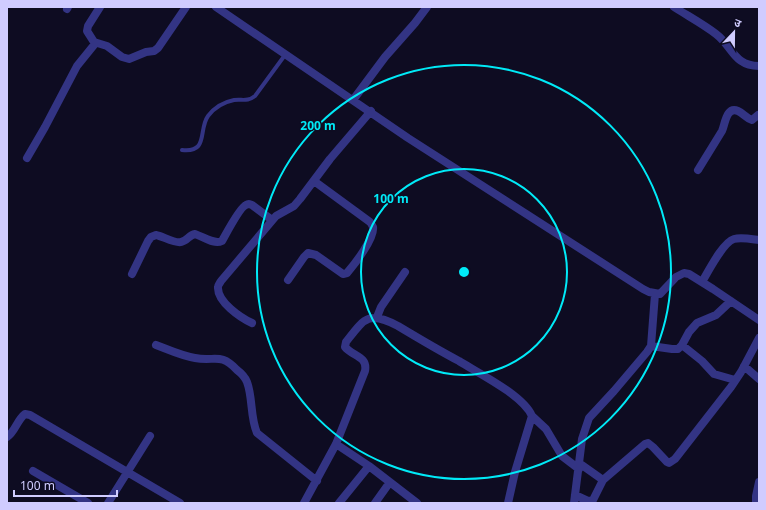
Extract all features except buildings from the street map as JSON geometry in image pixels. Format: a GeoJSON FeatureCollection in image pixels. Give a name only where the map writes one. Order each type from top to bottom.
{"type":"FeatureCollection","features":[{"type":"Feature","properties":{"kind":"street"},"geometry":{"type":"LineString","coordinates":[[100,7],[86,31],[94,42],[107,46],[122,57],[129,59],[146,52],[154,51],[161,45],[186,7]]}},
{"type":"Feature","properties":{"kind":"street"},"geometry":{"type":"LineString","coordinates":[[216,7],[488,190],[643,289],[655,294],[660,294],[676,277],[684,273],[689,274],[759,320]]}},
{"type":"Feature","properties":{"kind":"street"},"geometry":{"type":"LineString","coordinates":[[353,100],[388,52],[415,23],[427,7]]}},
{"type":"Feature","properties":{"kind":"street"},"geometry":{"type":"LineString","coordinates":[[674,7],[715,32],[736,57],[744,64],[759,66]]}},
{"type":"Feature","properties":{"kind":"street"},"geometry":{"type":"LineString","coordinates":[[27,158],[77,66],[94,45],[94,42]]}},
{"type":"Feature","properties":{"kind":"street"},"geometry":{"type":"LineString","coordinates":[[698,170],[722,131],[727,115],[732,111],[738,110],[752,120],[759,114]]}},
{"type":"Feature","properties":{"kind":"street"},"geometry":{"type":"LineString","coordinates":[[252,323],[242,319],[232,312],[220,295],[218,287],[221,281],[272,220],[280,212],[294,206],[330,159],[370,111]]}},
{"type":"Feature","properties":{"kind":"street"},"geometry":{"type":"LineString","coordinates":[[288,280],[308,253],[316,255],[344,274],[347,273],[369,241],[372,232],[373,226],[370,222],[314,181]]}},
{"type":"Feature","properties":{"kind":"street"},"geometry":{"type":"LineString","coordinates":[[132,274],[148,241],[151,237],[156,235],[178,243],[182,242],[192,234],[215,242],[222,241],[241,210],[248,204],[256,207],[272,220]]}},
{"type":"Feature","properties":{"kind":"street"},"geometry":{"type":"LineString","coordinates":[[702,282],[730,240],[759,240]]}},
{"type":"Feature","properties":{"kind":"street"},"geometry":{"type":"LineString","coordinates":[[377,317],[381,306],[405,272]]}},
{"type":"Feature","properties":{"kind":"street"},"geometry":{"type":"LineString","coordinates":[[655,294],[651,346],[614,391],[589,418],[582,440],[575,499],[593,500],[603,480],[645,444],[648,443],[653,446],[666,462],[669,463],[675,459],[705,422],[735,380],[759,338]]}},
{"type":"Feature","properties":{"kind":"street"},"geometry":{"type":"LineString","coordinates":[[651,346],[678,349],[697,323],[716,316],[730,301]]}},
{"type":"Feature","properties":{"kind":"street"},"geometry":{"type":"LineString","coordinates":[[304,503],[336,444],[366,365],[364,361],[347,350],[345,347],[346,342],[364,320],[377,317],[383,318],[398,326],[498,384],[522,402],[530,411],[532,416],[546,429],[562,456],[593,472],[603,480]]}},
{"type":"Feature","properties":{"kind":"street"},"geometry":{"type":"LineString","coordinates":[[156,345],[188,356],[197,358],[221,358],[231,363],[247,382],[252,406],[253,424],[257,434],[317,481]]}},
{"type":"Feature","properties":{"kind":"street"},"geometry":{"type":"LineString","coordinates":[[682,345],[702,361],[714,374],[735,380]]}},
{"type":"Feature","properties":{"kind":"street"},"geometry":{"type":"LineString","coordinates":[[744,366],[759,379]]}},
{"type":"Feature","properties":{"kind":"street"},"geometry":{"type":"LineString","coordinates":[[7,437],[21,417],[25,414],[30,415],[180,503]]}},
{"type":"Feature","properties":{"kind":"street"},"geometry":{"type":"LineString","coordinates":[[508,503],[515,472],[532,416]]}},
{"type":"Feature","properties":{"kind":"street"},"geometry":{"type":"LineString","coordinates":[[108,503],[150,436]]}},
{"type":"Feature","properties":{"kind":"street"},"geometry":{"type":"LineString","coordinates":[[336,444],[369,466],[416,503]]}},
{"type":"Feature","properties":{"kind":"street"},"geometry":{"type":"LineString","coordinates":[[339,503],[369,466]]}},
{"type":"Feature","properties":{"kind":"street"},"geometry":{"type":"LineString","coordinates":[[33,471],[88,503]]}},
{"type":"Feature","properties":{"kind":"street"},"geometry":{"type":"LineString","coordinates":[[375,503],[390,482]]}},
{"type":"Feature","properties":{"kind":"street"},"geometry":{"type":"LineString","coordinates":[[756,503],[758,486]]}},
{"type":"Feature","properties":{"kind":"lane"},"geometry":{"type":"LineString","coordinates":[[182,150],[191,151],[198,146],[203,135],[208,116],[216,108],[226,102],[235,100],[250,100],[255,96],[286,54]]}}]}
